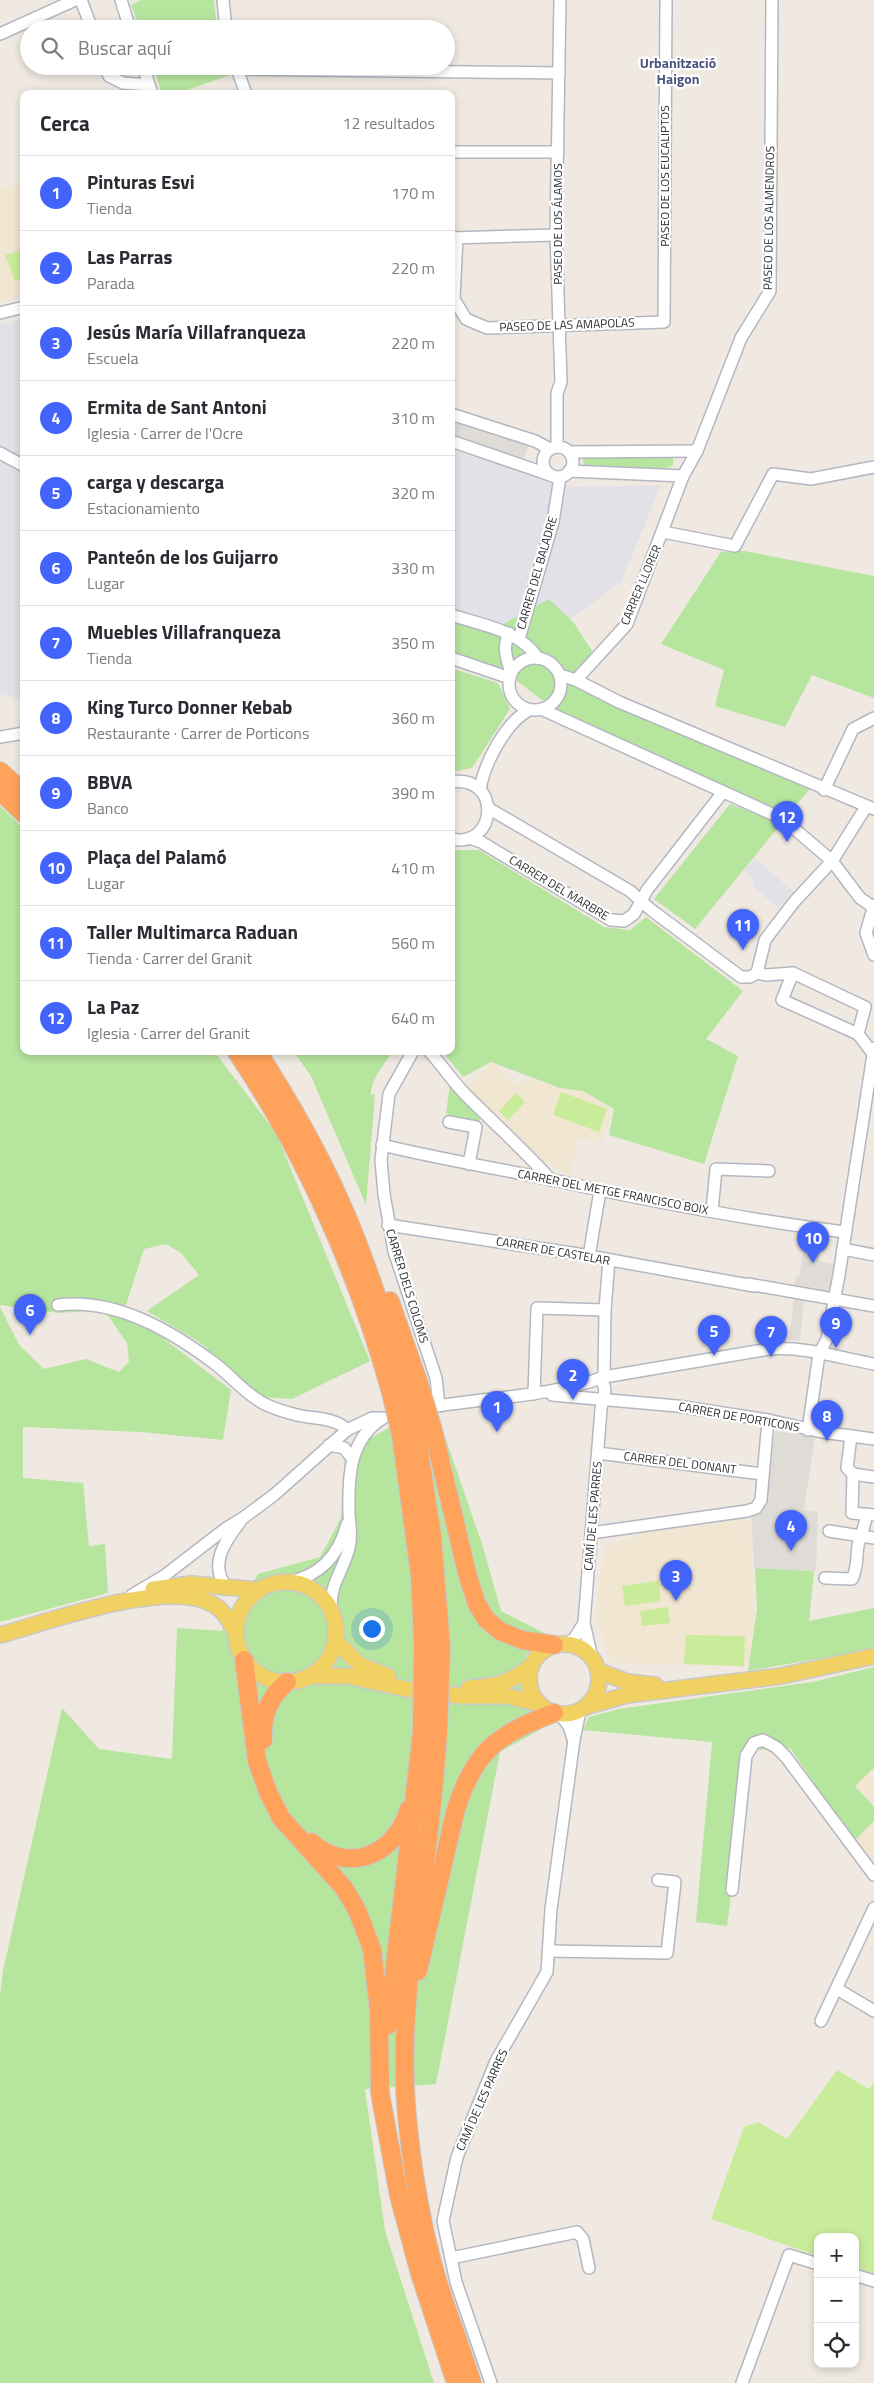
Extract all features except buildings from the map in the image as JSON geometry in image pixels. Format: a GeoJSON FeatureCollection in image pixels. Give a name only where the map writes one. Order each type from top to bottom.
{"type":"FeatureCollection","features":[{"type":"Feature","properties":{"kind":"highway"},"geometry":{"type":"LineString","coordinates":[[0,770],[20,789]]}},
{"type":"Feature","properties":{"kind":"highway"},"geometry":{"type":"LineString","coordinates":[[0,791],[20,810]]}},
{"type":"Feature","properties":{"kind":"highway"},"geometry":{"type":"LineString","coordinates":[[239,1055],[272,1106],[323,1203],[360,1292],[404,1385],[417,1433],[477,1604],[486,1619],[500,1631],[522,1640],[560,1644]]}},
{"type":"Feature","properties":{"kind":"highway"},"geometry":{"type":"LineString","coordinates":[[258,1055],[307,1135],[341,1204],[376,1294],[417,1433],[433,1543],[430,1733],[431,1814],[411,1951],[406,2002],[404,2061],[407,2115],[413,2169],[436,2275],[472,2383]]}},
{"type":"Feature","properties":{"kind":"highway"},"geometry":{"type":"LineString","coordinates":[[244,1660],[257,1761],[268,1792],[281,1818],[344,1888],[357,1910],[372,1949],[379,2011],[380,2092],[399,2196],[408,2235],[456,2383]]}},
{"type":"Feature","properties":{"kind":"highway"},"geometry":{"type":"LineString","coordinates":[[287,1682],[271,1698],[266,1709],[263,1734],[267,1770],[278,1801],[297,1828],[317,1848],[327,1854],[346,1858],[366,1856],[379,1851],[400,1831],[418,1780],[430,1733]]}},
{"type":"Feature","properties":{"kind":"highway"},"geometry":{"type":"LineString","coordinates":[[406,2002],[417,1974],[456,1809],[464,1783],[473,1766],[496,1742],[532,1722],[557,1714]]}},
{"type":"Feature","properties":{"kind":"highway"},"geometry":{"type":"LineString","coordinates":[[387,2123],[387,2049],[390,2004],[418,1780]]}},
{"type":"Feature","properties":{"kind":"main road"},"geometry":{"type":"LineString","coordinates":[[310,1676],[327,1661],[335,1640],[335,1624],[331,1610],[318,1593],[304,1585],[288,1582],[268,1585],[258,1590],[244,1604],[237,1622],[236,1632],[238,1647],[244,1660],[263,1676],[287,1682],[310,1676],[347,1676],[411,1690],[462,1696],[507,1696],[538,1703],[557,1714],[626,1695],[789,1674],[874,1656]]}},
{"type":"Feature","properties":{"kind":"main road"},"geometry":{"type":"LineString","coordinates":[[0,1635],[163,1587],[205,1584],[258,1590]]}},
{"type":"Feature","properties":{"kind":"main road"},"geometry":{"type":"LineString","coordinates":[[128,1598],[170,1596],[197,1599],[210,1603],[220,1609],[236,1632]]}},
{"type":"Feature","properties":{"kind":"main road"},"geometry":{"type":"LineString","coordinates":[[335,1640],[352,1658],[370,1670],[404,1681],[432,1687],[462,1688],[500,1684],[516,1679],[532,1665],[541,1652],[560,1644],[580,1648],[595,1664],[628,1682],[684,1687]]}},
{"type":"Feature","properties":{"kind":"main road"},"geometry":{"type":"LineString","coordinates":[[584,1708],[598,1690],[595,1664]]}},
{"type":"Feature","properties":{"kind":"main road"},"geometry":{"type":"LineString","coordinates":[[532,1665],[529,1673],[530,1689],[538,1703]]}},
{"type":"Feature","properties":{"kind":"street"},"geometry":{"type":"LineString","coordinates":[[31,20],[75,0]]}},
{"type":"Feature","properties":{"kind":"street"},"geometry":{"type":"LineString","coordinates":[[81,0],[89,20]]}},
{"type":"Feature","properties":{"kind":"street"},"geometry":{"type":"LineString","coordinates":[[121,0],[127,20]]}},
{"type":"Feature","properties":{"kind":"street"},"geometry":{"type":"LineString","coordinates":[[223,0],[225,20]]}},
{"type":"Feature","properties":{"kind":"street","name":"PASEO DE LOS ÁLAMOS"},"geometry":{"type":"LineString","coordinates":[[554,448],[557,393],[561,382],[556,235],[560,0]]}},
{"type":"Feature","properties":{"kind":"street","name":"PASEO DE LOS EUCALIPTOS"},"geometry":{"type":"LineString","coordinates":[[664,322],[666,0]]}},
{"type":"Feature","properties":{"kind":"street","name":"PASEO DE LOS ALMENDROS"},"geometry":{"type":"LineString","coordinates":[[683,476],[697,451],[741,338],[770,291],[772,0]]}},
{"type":"Feature","properties":{"kind":"street"},"geometry":{"type":"LineString","coordinates":[[0,34],[20,25]]}},
{"type":"Feature","properties":{"kind":"street"},"geometry":{"type":"LineString","coordinates":[[455,71],[559,72]]}},
{"type":"Feature","properties":{"kind":"street"},"geometry":{"type":"LineString","coordinates":[[109,75],[123,84],[151,89],[146,75]]}},
{"type":"Feature","properties":{"kind":"street"},"geometry":{"type":"LineString","coordinates":[[239,75],[244,90]]}},
{"type":"Feature","properties":{"kind":"street"},"geometry":{"type":"LineString","coordinates":[[455,152],[558,152]]}},
{"type":"Feature","properties":{"kind":"street"},"geometry":{"type":"LineString","coordinates":[[455,238],[556,235]]}},
{"type":"Feature","properties":{"kind":"street","name":"PASEO DE LAS AMAPOLAS"},"geometry":{"type":"LineString","coordinates":[[455,301],[466,319],[487,328],[664,322]]}},
{"type":"Feature","properties":{"kind":"street"},"geometry":{"type":"LineString","coordinates":[[0,313],[20,307]]}},
{"type":"Feature","properties":{"kind":"street"},"geometry":{"type":"LineString","coordinates":[[455,415],[569,452],[697,451]]}},
{"type":"Feature","properties":{"kind":"street"},"geometry":{"type":"LineString","coordinates":[[455,442],[561,475],[683,476]]}},
{"type":"Feature","properties":{"kind":"street"},"geometry":{"type":"LineString","coordinates":[[554,448],[543,461],[545,470],[561,475]]}},
{"type":"Feature","properties":{"kind":"street"},"geometry":{"type":"LineString","coordinates":[[561,475],[573,464],[569,452]]}},
{"type":"Feature","properties":{"kind":"street"},"geometry":{"type":"LineString","coordinates":[[0,453],[20,464]]}},
{"type":"Feature","properties":{"kind":"street"},"geometry":{"type":"LineString","coordinates":[[663,532],[735,546],[773,474],[811,479],[874,468]]}},
{"type":"Feature","properties":{"kind":"street","name":"CARRER DEL BALADRE"},"geometry":{"type":"LineString","coordinates":[[511,676],[505,652],[505,641],[514,636],[553,522],[561,475]]}},
{"type":"Feature","properties":{"kind":"street","name":"CARRER LLORER"},"geometry":{"type":"LineString","coordinates":[[576,680],[627,624],[683,476]]}},
{"type":"Feature","properties":{"kind":"street"},"geometry":{"type":"LineString","coordinates":[[455,616],[514,636],[532,649],[538,658],[555,667],[560,675],[562,685],[557,699],[541,709],[529,710],[514,720],[484,770],[480,790],[488,808],[486,823],[477,834],[470,838],[455,839]]}},
{"type":"Feature","properties":{"kind":"street"},"geometry":{"type":"LineString","coordinates":[[529,710],[515,700],[510,691],[511,676],[517,665],[526,660],[538,658]]}},
{"type":"Feature","properties":{"kind":"street"},"geometry":{"type":"LineString","coordinates":[[455,659],[511,676]]}},
{"type":"Feature","properties":{"kind":"street"},"geometry":{"type":"LineString","coordinates":[[560,675],[576,680],[619,702],[870,808],[832,862],[794,902],[765,940],[757,973]]}},
{"type":"Feature","properties":{"kind":"street"},"geometry":{"type":"LineString","coordinates":[[514,720],[515,700]]}},
{"type":"Feature","properties":{"kind":"street"},"geometry":{"type":"LineString","coordinates":[[541,709],[783,819],[832,862],[860,898],[874,906],[866,933],[874,955]]}},
{"type":"Feature","properties":{"kind":"street"},"geometry":{"type":"LineString","coordinates":[[824,790],[853,729],[874,718]]}},
{"type":"Feature","properties":{"kind":"street"},"geometry":{"type":"LineString","coordinates":[[0,737],[20,734]]}},
{"type":"Feature","properties":{"kind":"street"},"geometry":{"type":"LineString","coordinates":[[465,782],[484,770]]}},
{"type":"Feature","properties":{"kind":"street"},"geometry":{"type":"LineString","coordinates":[[455,782],[465,782],[480,790]]}},
{"type":"Feature","properties":{"kind":"street"},"geometry":{"type":"LineString","coordinates":[[641,900],[722,792]]}},
{"type":"Feature","properties":{"kind":"street"},"geometry":{"type":"LineString","coordinates":[[488,808],[630,891],[650,909],[741,977],[750,977],[757,973],[766,975],[793,973],[866,1007],[858,1034]]}},
{"type":"Feature","properties":{"kind":"street","name":"CARRER DEL MARBRE"},"geometry":{"type":"LineString","coordinates":[[470,838],[481,842],[611,920],[624,921],[634,914],[641,900]]}},
{"type":"Feature","properties":{"kind":"street"},"geometry":{"type":"LineString","coordinates":[[793,973],[782,1000],[858,1034],[874,1052],[843,1249],[826,1344],[819,1354],[808,1430]]}},
{"type":"Feature","properties":{"kind":"street","name":"CARRER DELS COLOMS"},"geometry":{"type":"LineString","coordinates":[[411,1055],[389,1094],[382,1145],[382,1177],[388,1225],[403,1282],[436,1378],[435,1406],[536,1394]]}},
{"type":"Feature","properties":{"kind":"street"},"geometry":{"type":"LineString","coordinates":[[433,1055],[464,1093],[522,1147],[551,1180]]}},
{"type":"Feature","properties":{"kind":"street"},"geometry":{"type":"LineString","coordinates":[[449,1122],[476,1127],[470,1164]]}},
{"type":"Feature","properties":{"kind":"street","name":"CARRER DEL METGE FRANCISCO BOIX"},"geometry":{"type":"LineString","coordinates":[[382,1145],[600,1191],[845,1232]]}},
{"type":"Feature","properties":{"kind":"street"},"geometry":{"type":"LineString","coordinates":[[712,1211],[716,1169],[769,1171]]}},
{"type":"Feature","properties":{"kind":"street"},"geometry":{"type":"LineString","coordinates":[[589,1256],[600,1191]]}},
{"type":"Feature","properties":{"kind":"street","name":"CARRER DE CASTELAR"},"geometry":{"type":"LineString","coordinates":[[388,1225],[589,1256],[874,1306]]}},
{"type":"Feature","properties":{"kind":"street"},"geometry":{"type":"LineString","coordinates":[[843,1249],[874,1255]]}},
{"type":"Feature","properties":{"kind":"street"},"geometry":{"type":"LineString","coordinates":[[598,1401],[598,1380],[609,1260]]}},
{"type":"Feature","properties":{"kind":"street"},"geometry":{"type":"LineString","coordinates":[[58,1305],[78,1302],[135,1316],[166,1331],[215,1364],[258,1401],[296,1415],[340,1424],[347,1430]]}},
{"type":"Feature","properties":{"kind":"street"},"geometry":{"type":"LineString","coordinates":[[605,1310],[537,1308],[536,1394],[598,1380],[769,1349],[819,1354],[874,1364]]}},
{"type":"Feature","properties":{"kind":"street"},"geometry":{"type":"LineString","coordinates":[[598,1380],[605,1384],[598,1401]]}},
{"type":"Feature","properties":{"kind":"street","name":"CARRER DE PORTICONS"},"geometry":{"type":"LineString","coordinates":[[536,1394],[598,1401],[677,1406],[768,1420],[808,1430],[874,1439]]}},
{"type":"Feature","properties":{"kind":"street","name":"CAMÍ DE LES PARRES"},"geometry":{"type":"LineString","coordinates":[[595,1664],[584,1623],[598,1453],[598,1401]]}},
{"type":"Feature","properties":{"kind":"street"},"geometry":{"type":"LineString","coordinates":[[128,1598],[164,1576],[225,1529],[243,1518],[292,1480],[347,1430],[372,1418],[383,1418],[369,1428],[352,1458],[349,1482],[349,1515],[352,1532],[349,1550],[334,1581],[331,1610]]}},
{"type":"Feature","properties":{"kind":"street"},"geometry":{"type":"LineString","coordinates":[[592,1533],[747,1512],[759,1505],[768,1420]]}},
{"type":"Feature","properties":{"kind":"street"},"geometry":{"type":"LineString","coordinates":[[851,1436],[847,1468],[853,1474],[874,1477]]}},
{"type":"Feature","properties":{"kind":"street"},"geometry":{"type":"LineString","coordinates":[[329,1445],[344,1448],[352,1458]]}},
{"type":"Feature","properties":{"kind":"street","name":"CARRER DEL DONANT"},"geometry":{"type":"LineString","coordinates":[[598,1453],[762,1474]]}},
{"type":"Feature","properties":{"kind":"street"},"geometry":{"type":"LineString","coordinates":[[824,1578],[852,1579],[856,1571],[859,1544],[868,1537],[870,1514],[852,1513],[853,1474]]}},
{"type":"Feature","properties":{"kind":"street"},"geometry":{"type":"LineString","coordinates":[[288,1582],[309,1576],[324,1567],[342,1541],[349,1515]]}},
{"type":"Feature","properties":{"kind":"street"},"geometry":{"type":"LineString","coordinates":[[226,1587],[218,1573],[219,1556],[223,1546],[243,1518]]}},
{"type":"Feature","properties":{"kind":"street"},"geometry":{"type":"LineString","coordinates":[[829,1532],[868,1537]]}},
{"type":"Feature","properties":{"kind":"street"},"geometry":{"type":"LineString","coordinates":[[560,1644],[574,1639],[584,1623]]}},
{"type":"Feature","properties":{"kind":"street","name":"CAMÍ DE LES PARRES"},"geometry":{"type":"LineString","coordinates":[[491,2383],[456,2282],[443,2221],[457,2157],[496,2062],[547,1972],[551,1909],[574,1740],[584,1708]]}},
{"type":"Feature","properties":{"kind":"street"},"geometry":{"type":"LineString","coordinates":[[557,1714],[569,1726],[574,1740]]}},
{"type":"Feature","properties":{"kind":"street"},"geometry":{"type":"LineString","coordinates":[[732,1890],[746,1756],[754,1743],[763,1740],[776,1747],[786,1757],[874,1875]]}},
{"type":"Feature","properties":{"kind":"street"},"geometry":{"type":"LineString","coordinates":[[549,1951],[667,1953],[675,1882],[658,1880]]}},
{"type":"Feature","properties":{"kind":"street"},"geometry":{"type":"LineString","coordinates":[[821,2021],[874,1908]]}},
{"type":"Feature","properties":{"kind":"street"},"geometry":{"type":"LineString","coordinates":[[837,1989],[874,2011]]}},
{"type":"Feature","properties":{"kind":"street"},"geometry":{"type":"LineString","coordinates":[[451,2258],[576,2232],[583,2239],[589,2268]]}},
{"type":"Feature","properties":{"kind":"street"},"geometry":{"type":"LineString","coordinates":[[742,2383],[789,2255],[814,2263]]}},
{"type":"Feature","properties":{"kind":"street"},"geometry":{"type":"LineString","coordinates":[[859,2277],[874,2281]]}},
{"type":"Feature","properties":{"kind":"shaded area"},"geometry":{"type":"Polygon","coordinates":[[[20,182],[20,297],[0,302],[0,189],[20,182]]]}},
{"type":"Feature","properties":{"kind":"shaded area"},"geometry":{"type":"Polygon","coordinates":[[[20,319],[20,699],[0,694],[0,324],[20,319]]]}},
{"type":"Feature","properties":{"kind":"shaded area"},"geometry":{"type":"Polygon","coordinates":[[[455,420],[529,444],[524,459],[455,437],[455,420]]]}},
{"type":"Feature","properties":{"kind":"shaded area"},"geometry":{"type":"Polygon","coordinates":[[[455,451],[575,487],[661,485],[621,582],[569,620],[549,599],[501,626],[455,612],[455,451]]]}},
{"type":"Feature","properties":{"kind":"shaded area"},"geometry":{"type":"Polygon","coordinates":[[[755,858],[793,891],[779,908],[752,886],[755,881],[744,871],[755,858]]]}},
{"type":"Feature","properties":{"kind":"shaded area"},"geometry":{"type":"Polygon","coordinates":[[[492,1062],[518,1086],[526,1078],[556,1087],[583,1091],[614,1109],[601,1143],[581,1139],[577,1142],[570,1177],[541,1159],[467,1089],[492,1062]]]}},
{"type":"Feature","properties":{"kind":"shaded area"},"geometry":{"type":"Polygon","coordinates":[[[807,1231],[822,1234],[819,1261],[834,1264],[831,1292],[794,1286],[796,1276],[799,1276],[807,1231]]]}},
{"type":"Feature","properties":{"kind":"shaded area"},"geometry":{"type":"Polygon","coordinates":[[[794,1298],[804,1300],[800,1341],[789,1340],[794,1298]]]}},
{"type":"Feature","properties":{"kind":"shaded area"},"geometry":{"type":"Polygon","coordinates":[[[775,1431],[815,1437],[804,1510],[818,1512],[816,1570],[814,1571],[754,1568],[751,1516],[758,1515],[765,1507],[775,1431]]]}},
{"type":"Feature","properties":{"kind":"shaded area"},"geometry":{"type":"Polygon","coordinates":[[[749,1518],[755,1612],[748,1667],[611,1663],[596,1615],[605,1547],[642,1533],[749,1518]]]}},
{"type":"Feature","properties":{"kind":"shaded area"},"geometry":{"type":"Polygon","coordinates":[[[867,1773],[874,1778],[874,1807],[855,1786],[867,1773]]]}},
{"type":"Feature","properties":{"kind":"shaded area"},"geometry":{"type":"Polygon","coordinates":[[[874,1821],[874,1870],[853,1842],[874,1821]]]}},
{"type":"Feature","properties":{"kind":"green space"},"geometry":{"type":"Polygon","coordinates":[[[141,0],[214,0],[216,20],[137,20],[131,5],[141,0]]]}},
{"type":"Feature","properties":{"kind":"green space"},"geometry":{"type":"Polygon","coordinates":[[[156,75],[230,75],[187,90],[161,90],[156,75]]]}},
{"type":"Feature","properties":{"kind":"green space"},"geometry":{"type":"Polygon","coordinates":[[[20,250],[20,279],[15,281],[5,255],[20,250]]]}},
{"type":"Feature","properties":{"kind":"green space"},"geometry":{"type":"Polygon","coordinates":[[[673,455],[673,465],[664,469],[589,467],[584,465],[582,456],[673,455]]]}},
{"type":"Feature","properties":{"kind":"green space"},"geometry":{"type":"Polygon","coordinates":[[[744,551],[874,576],[874,698],[812,675],[785,727],[715,706],[724,670],[661,644],[721,552],[744,551]]]}},
{"type":"Feature","properties":{"kind":"green space"},"geometry":{"type":"Polygon","coordinates":[[[549,599],[574,623],[592,651],[580,686],[810,789],[788,814],[558,713],[501,668],[455,654],[455,612],[500,626],[549,599]]]}},
{"type":"Feature","properties":{"kind":"green space"},"geometry":{"type":"Polygon","coordinates":[[[455,669],[498,683],[510,709],[472,768],[455,771],[455,669]]]}},
{"type":"Feature","properties":{"kind":"green space"},"geometry":{"type":"Polygon","coordinates":[[[730,804],[781,824],[695,929],[654,899],[730,804]]]}},
{"type":"Feature","properties":{"kind":"green space"},"geometry":{"type":"Polygon","coordinates":[[[0,806],[20,825],[20,1055],[217,1055],[276,1133],[370,1361],[292,1399],[261,1397],[202,1344],[147,1311],[199,1275],[181,1253],[166,1244],[144,1249],[125,1308],[105,1310],[159,1335],[231,1390],[223,1440],[141,1432],[23,1427],[23,1478],[83,1483],[89,1546],[105,1544],[108,1593],[0,1622],[0,1307],[19,1345],[44,1369],[86,1359],[119,1372],[129,1362],[127,1343],[104,1310],[58,1313],[0,1305],[0,806]]]}},
{"type":"Feature","properties":{"kind":"green space"},"geometry":{"type":"Polygon","coordinates":[[[455,850],[479,850],[604,927],[630,930],[646,917],[743,991],[706,1039],[738,1056],[704,1164],[609,1135],[614,1109],[583,1091],[560,1088],[491,1062],[463,1077],[445,1055],[455,1055],[455,850]]]}},
{"type":"Feature","properties":{"kind":"green space"},"geometry":{"type":"Polygon","coordinates":[[[296,1055],[390,1055],[373,1083],[371,1095],[375,1094],[366,1205],[311,1076],[296,1055]]]}},
{"type":"Feature","properties":{"kind":"green space"},"geometry":{"type":"Polygon","coordinates":[[[450,1083],[480,1118],[479,1123],[446,1114],[450,1083]]]}},
{"type":"Feature","properties":{"kind":"green space"},"geometry":{"type":"Polygon","coordinates":[[[561,1092],[607,1109],[599,1132],[553,1115],[561,1092]]]}},
{"type":"Feature","properties":{"kind":"green space"},"geometry":{"type":"Polygon","coordinates":[[[516,1093],[525,1102],[508,1120],[499,1111],[516,1093]]]}},
{"type":"Feature","properties":{"kind":"green space"},"geometry":{"type":"Polygon","coordinates":[[[390,1427],[442,1428],[483,1547],[501,1611],[548,1635],[525,1656],[529,1709],[545,1727],[500,1752],[436,2084],[365,2089],[385,2231],[434,2383],[0,2383],[0,1996],[3,1971],[62,1708],[99,1749],[172,1759],[177,1628],[222,1631],[258,1574],[320,1557],[341,1518],[345,1453],[390,1427]]]}},
{"type":"Feature","properties":{"kind":"green space"},"geometry":{"type":"Polygon","coordinates":[[[755,1568],[814,1571],[809,1621],[874,1608],[874,1649],[748,1671],[757,1609],[755,1568]]]}},
{"type":"Feature","properties":{"kind":"green space"},"geometry":{"type":"Polygon","coordinates":[[[658,1581],[661,1601],[625,1606],[622,1586],[658,1581]]]}},
{"type":"Feature","properties":{"kind":"green space"},"geometry":{"type":"Polygon","coordinates":[[[668,1607],[670,1623],[642,1626],[640,1611],[668,1607]]]}},
{"type":"Feature","properties":{"kind":"green space"},"geometry":{"type":"Polygon","coordinates":[[[686,1635],[745,1636],[744,1666],[684,1664],[686,1635]]]}},
{"type":"Feature","properties":{"kind":"green space"},"geometry":{"type":"Polygon","coordinates":[[[874,1667],[874,1768],[855,1786],[874,1807],[874,1821],[853,1842],[791,1749],[750,1750],[727,1926],[696,1922],[712,1742],[583,1730],[589,1717],[619,1709],[813,1682],[874,1667]]]}},
{"type":"Feature","properties":{"kind":"green space"},"geometry":{"type":"Polygon","coordinates":[[[837,2070],[869,2089],[874,2081],[874,2274],[859,2269],[859,2233],[814,2233],[814,2255],[711,2219],[744,2127],[758,2122],[787,2139],[837,2070]]]}},
{"type":"Feature","properties":{"kind":"place","name":"La Paz"},"geometry":{"type":"Point","coordinates":[787,842]}},
{"type":"Feature","properties":{"kind":"place","name":"Taller Multimarca Raduan"},"geometry":{"type":"Point","coordinates":[743,950]}},
{"type":"Feature","properties":{"kind":"place","name":"Plaça del Palamó"},"geometry":{"type":"Point","coordinates":[813,1263]}},
{"type":"Feature","properties":{"kind":"place","name":"Panteón de los Guijarro"},"geometry":{"type":"Point","coordinates":[30,1335]}},
{"type":"Feature","properties":{"kind":"place","name":"BBVA"},"geometry":{"type":"Point","coordinates":[836,1348]}},
{"type":"Feature","properties":{"kind":"place","name":"carga y descarga"},"geometry":{"type":"Point","coordinates":[714,1356]}},
{"type":"Feature","properties":{"kind":"place","name":"Muebles Villafranqueza"},"geometry":{"type":"Point","coordinates":[771,1357]}},
{"type":"Feature","properties":{"kind":"place","name":"Las Parras"},"geometry":{"type":"Point","coordinates":[573,1400]}},
{"type":"Feature","properties":{"kind":"place","name":"Pinturas Esvi"},"geometry":{"type":"Point","coordinates":[497,1432]}},
{"type":"Feature","properties":{"kind":"place","name":"King Turco Donner Kebab"},"geometry":{"type":"Point","coordinates":[827,1441]}},
{"type":"Feature","properties":{"kind":"place","name":"Ermita de Sant Antoni"},"geometry":{"type":"Point","coordinates":[791,1551]}},
{"type":"Feature","properties":{"kind":"place","name":"Jesús María Villafranqueza"},"geometry":{"type":"Point","coordinates":[676,1601]}},
{"type":"Feature","properties":{"kind":"district","name":"Urbanització Haigon"},"geometry":{"type":"Point","coordinates":[678,72]}}]}
